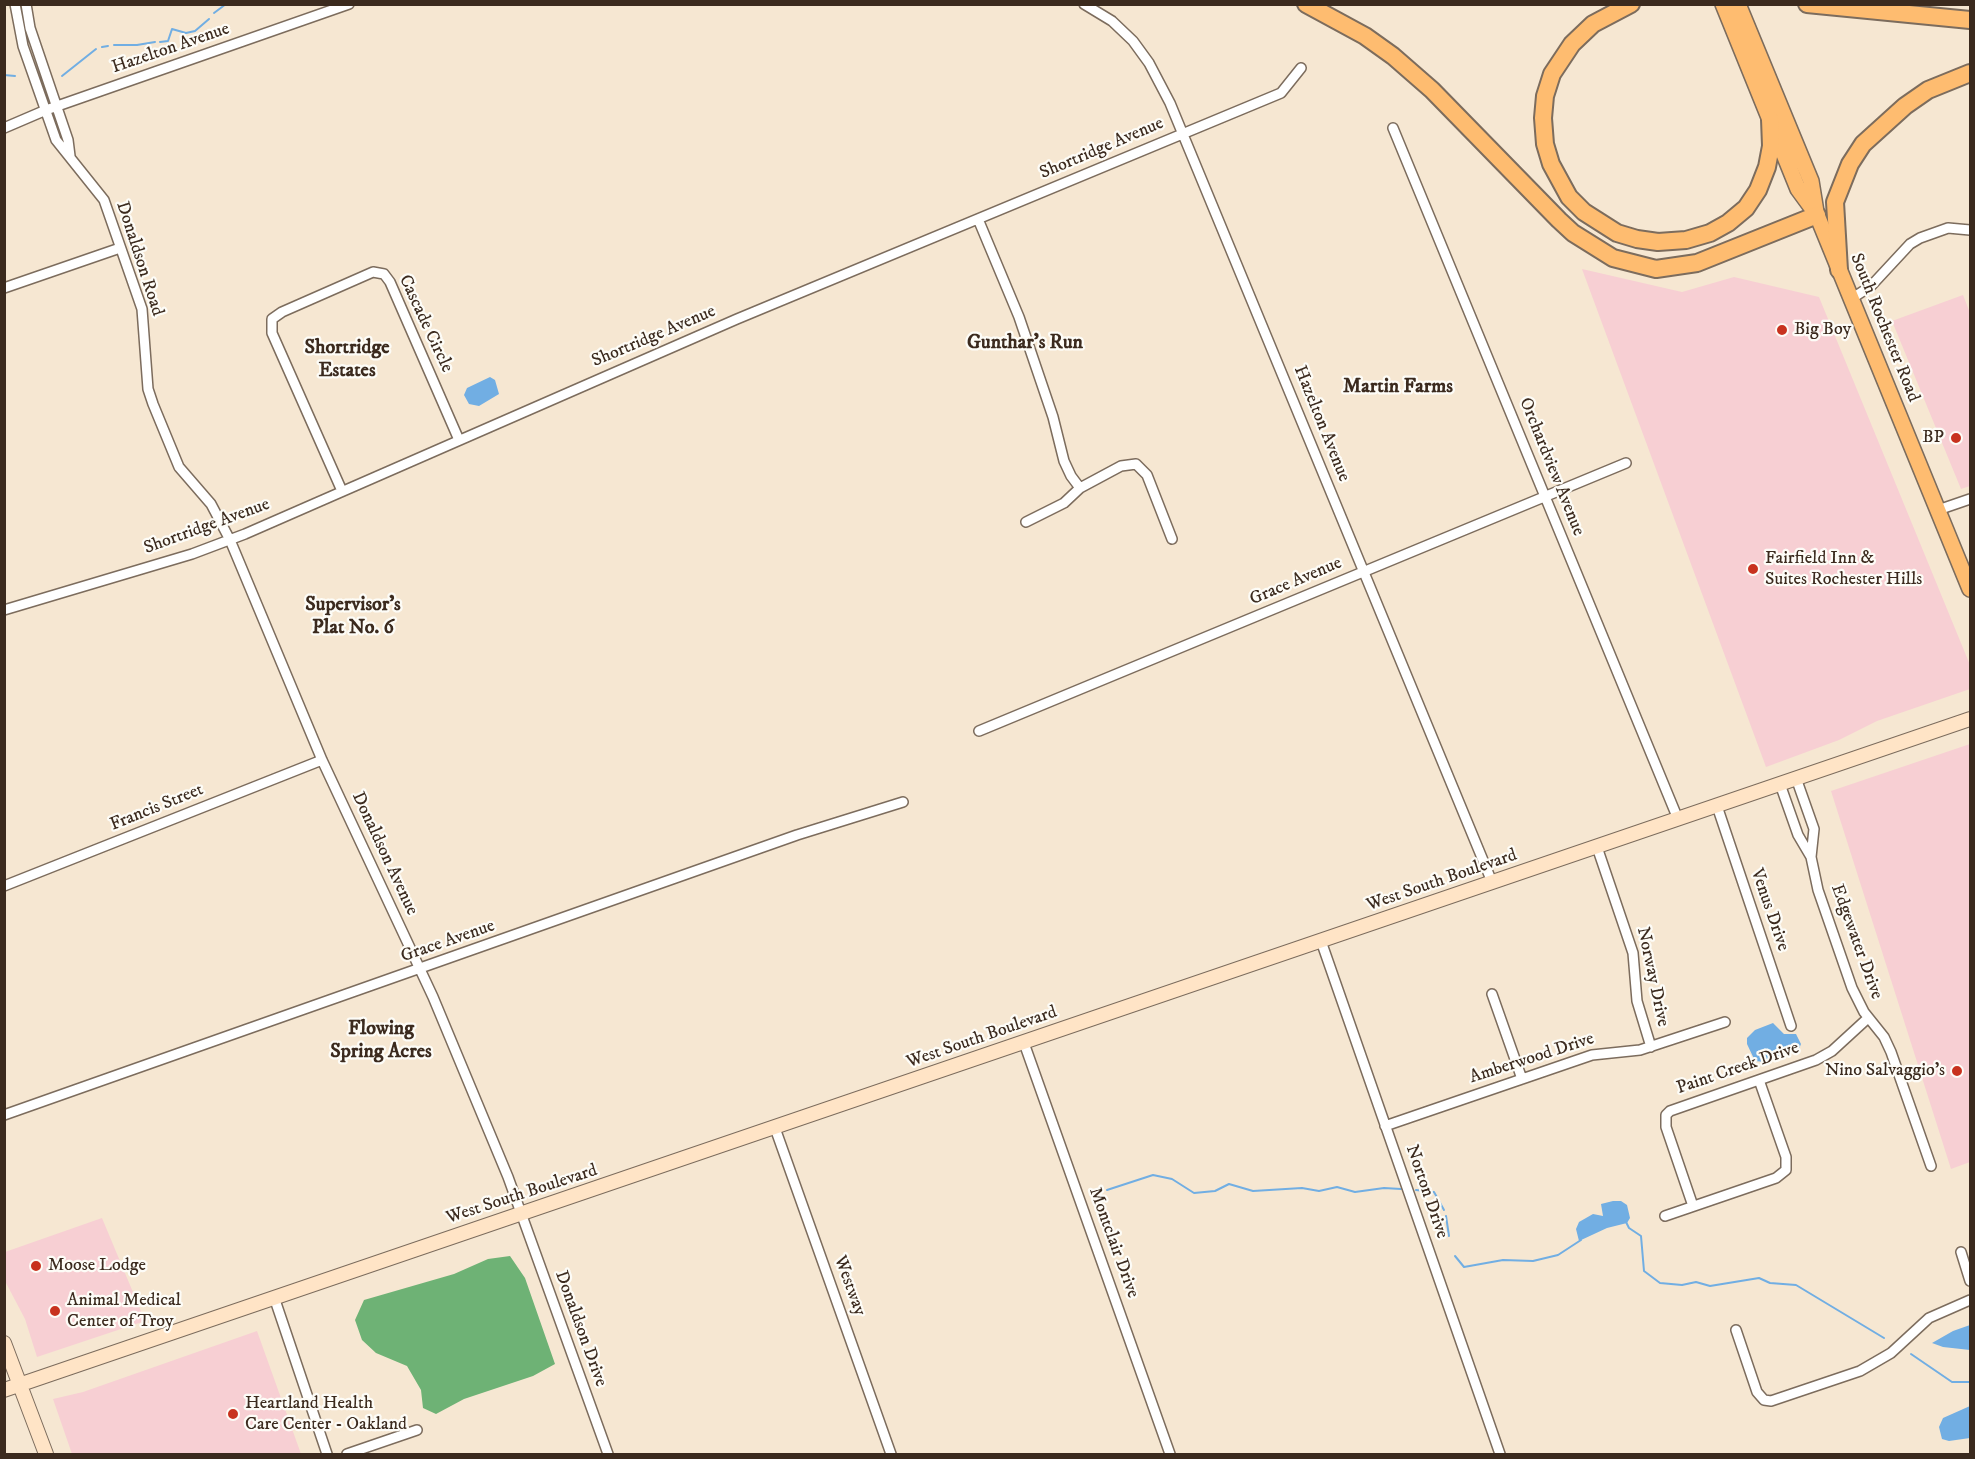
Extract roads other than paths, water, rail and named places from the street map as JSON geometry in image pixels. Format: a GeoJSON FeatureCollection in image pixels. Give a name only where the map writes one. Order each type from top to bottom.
{"type":"FeatureCollection","features":[{"type":"Feature","properties":{"kind":"highway"},"geometry":{"type":"LineString","coordinates":[[1306,4],[1365,36],[1393,56],[1432,90],[1559,220],[1581,238],[1613,258],[1656,269],[1697,263],[1817,214]]}},
{"type":"Feature","properties":{"kind":"highway"},"geometry":{"type":"LineString","coordinates":[[1631,4],[1593,24],[1572,44],[1552,74],[1545,96],[1543,118],[1545,144],[1551,164],[1569,197],[1584,213],[1617,233],[1637,239],[1658,242],[1686,240],[1710,233],[1728,223],[1746,208],[1758,190],[1767,167],[1770,119]]}},
{"type":"Feature","properties":{"kind":"highway"},"geometry":{"type":"LineString","coordinates":[[1808,4],[1971,20]]}},
{"type":"Feature","properties":{"kind":"highway"},"geometry":{"type":"LineString","coordinates":[[1839,270],[1835,202],[1850,164],[1863,144],[1905,106],[1928,90],[1971,73]]}},
{"type":"Feature","properties":{"kind":"main road","name":"South Rochester Road"},"geometry":{"type":"LineString","coordinates":[[1724,4],[1745,39],[1810,181],[1817,214],[1839,270],[1971,589]]}},
{"type":"Feature","properties":{"kind":"main road","name":"South Rochester Road"},"geometry":{"type":"LineString","coordinates":[[1738,4],[1745,39],[1770,119],[1798,189],[1817,214]]}},
{"type":"Feature","properties":{"kind":"street","name":"Donaldson Road"},"geometry":{"type":"LineString","coordinates":[[15,4],[17,22],[56,140],[104,200],[142,309],[148,389],[153,404],[179,466],[211,504],[230,540]]}},
{"type":"Feature","properties":{"kind":"street","name":"Donaldson Road"},"geometry":{"type":"LineString","coordinates":[[26,4],[28,20],[57,106],[70,156]]}},
{"type":"Feature","properties":{"kind":"street","name":"Hazelton Avenue"},"geometry":{"type":"LineString","coordinates":[[4,128],[57,106],[349,4]]}},
{"type":"Feature","properties":{"kind":"street","name":"Hazelton Avenue"},"geometry":{"type":"LineString","coordinates":[[1084,4],[1112,21],[1142,52],[1161,85],[1492,882]]}},
{"type":"Feature","properties":{"kind":"street"},"geometry":{"type":"LineString","coordinates":[[17,22],[28,20]]}},
{"type":"Feature","properties":{"kind":"street","name":"Shortridge Avenue"},"geometry":{"type":"LineString","coordinates":[[4,609],[230,540],[737,319],[1281,93],[1301,68]]}},
{"type":"Feature","properties":{"kind":"street","name":"Orchardview Avenue"},"geometry":{"type":"LineString","coordinates":[[1393,128],[1678,819]]}},
{"type":"Feature","properties":{"kind":"street"},"geometry":{"type":"LineString","coordinates":[[978,219],[1021,323],[1053,417],[1064,461],[1080,488]]}},
{"type":"Feature","properties":{"kind":"street"},"geometry":{"type":"LineString","coordinates":[[1851,299],[1871,286],[1910,244],[1920,238],[1948,228],[1971,230]]}},
{"type":"Feature","properties":{"kind":"street"},"geometry":{"type":"LineString","coordinates":[[4,288],[120,248]]}},
{"type":"Feature","properties":{"kind":"street","name":"Cascade Circle"},"geometry":{"type":"LineString","coordinates":[[342,491],[271,326],[276,315],[292,307],[373,272],[384,274],[390,282],[459,440]]}},
{"type":"Feature","properties":{"kind":"street","name":"Grace Avenue"},"geometry":{"type":"LineString","coordinates":[[979,731],[1626,462]]}},
{"type":"Feature","properties":{"kind":"street"},"geometry":{"type":"LineString","coordinates":[[1026,522],[1064,503],[1080,488],[1121,466],[1136,464],[1147,475],[1172,539]]}},
{"type":"Feature","properties":{"kind":"street"},"geometry":{"type":"LineString","coordinates":[[1938,510],[1971,499]]}},
{"type":"Feature","properties":{"kind":"street","name":"Donaldson Avenue"},"geometry":{"type":"LineString","coordinates":[[230,540],[322,760],[421,970],[522,1215]]}},
{"type":"Feature","properties":{"kind":"street","name":"West South Boulevard"},"geometry":{"type":"LineString","coordinates":[[4,1390],[1971,719]]}},
{"type":"Feature","properties":{"kind":"street","name":"Francis Street"},"geometry":{"type":"LineString","coordinates":[[4,886],[322,760]]}},
{"type":"Feature","properties":{"kind":"street","name":"Edgewater Drive"},"geometry":{"type":"LineString","coordinates":[[1796,778],[1814,829],[1811,857],[1818,890],[1852,988],[1868,1018],[1891,1052],[1931,1166]]}},
{"type":"Feature","properties":{"kind":"street","name":"Edgewater Drive"},"geometry":{"type":"LineString","coordinates":[[1780,784],[1798,835],[1811,857]]}},
{"type":"Feature","properties":{"kind":"street","name":"Grace Avenue"},"geometry":{"type":"LineString","coordinates":[[4,1115],[421,970],[797,835],[903,802]]}},
{"type":"Feature","properties":{"kind":"street","name":"Venus Drive"},"geometry":{"type":"LineString","coordinates":[[1717,806],[1791,1026]]}},
{"type":"Feature","properties":{"kind":"street","name":"Norway Drive"},"geometry":{"type":"LineString","coordinates":[[1597,847],[1633,953],[1637,1001],[1651,1047]]}},
{"type":"Feature","properties":{"kind":"street","name":"Norton Drive"},"geometry":{"type":"LineString","coordinates":[[1321,941],[1500,1455]]}},
{"type":"Feature","properties":{"kind":"street"},"geometry":{"type":"LineString","coordinates":[[1492,994],[1522,1079]]}},
{"type":"Feature","properties":{"kind":"street","name":"Paint Creek Drive"},"geometry":{"type":"LineString","coordinates":[[1693,1206],[1666,1127],[1666,1115],[1676,1108],[1826,1055],[1868,1018]]}},
{"type":"Feature","properties":{"kind":"street","name":"Amberwood Drive"},"geometry":{"type":"LineString","coordinates":[[1385,1126],[1596,1054],[1629,1052],[1651,1047],[1725,1022]]}},
{"type":"Feature","properties":{"kind":"street","name":"Montclair Drive"},"geometry":{"type":"LineString","coordinates":[[1024,1043],[1170,1455]]}},
{"type":"Feature","properties":{"kind":"street"},"geometry":{"type":"LineString","coordinates":[[1665,1216],[1776,1178],[1786,1170],[1786,1157],[1759,1080]]}},
{"type":"Feature","properties":{"kind":"street","name":"Westway"},"geometry":{"type":"LineString","coordinates":[[775,1128],[891,1455]]}},
{"type":"Feature","properties":{"kind":"street","name":"Donaldson Drive"},"geometry":{"type":"LineString","coordinates":[[522,1215],[608,1455]]}},
{"type":"Feature","properties":{"kind":"street"},"geometry":{"type":"LineString","coordinates":[[1961,1252],[1971,1281]]}},
{"type":"Feature","properties":{"kind":"street"},"geometry":{"type":"LineString","coordinates":[[274,1297],[327,1455]]}},
{"type":"Feature","properties":{"kind":"street"},"geometry":{"type":"LineString","coordinates":[[1736,1329],[1757,1392],[1764,1400],[1771,1401],[1860,1371],[1891,1353],[1929,1318],[1971,1300]]}},
{"type":"Feature","properties":{"kind":"street"},"geometry":{"type":"LineString","coordinates":[[4,1343],[46,1455]]}},
{"type":"Feature","properties":{"kind":"street"},"geometry":{"type":"LineString","coordinates":[[347,1455],[417,1430]]}},
{"type":"Feature","properties":{"kind":"water"},"geometry":{"type":"Polygon","coordinates":[[[490,377],[495,380],[499,394],[479,406],[469,404],[464,395],[467,388],[490,377]]]}},
{"type":"Feature","properties":{"kind":"water"},"geometry":{"type":"Polygon","coordinates":[[[1773,1023],[1784,1034],[1796,1034],[1801,1044],[1799,1049],[1765,1062],[1755,1061],[1747,1044],[1747,1038],[1755,1030],[1773,1023]]]}},
{"type":"Feature","properties":{"kind":"water"},"geometry":{"type":"Polygon","coordinates":[[[1621,1201],[1627,1205],[1630,1218],[1627,1223],[1607,1228],[1579,1241],[1576,1229],[1579,1222],[1593,1214],[1603,1216],[1601,1204],[1621,1201]]]}},
{"type":"Feature","properties":{"kind":"water"},"geometry":{"type":"Polygon","coordinates":[[[1970,1325],[1970,1350],[1943,1347],[1932,1343],[1953,1331],[1970,1325]]]}},
{"type":"Feature","properties":{"kind":"water"},"geometry":{"type":"Polygon","coordinates":[[[1970,1406],[1970,1438],[1949,1441],[1942,1439],[1939,1427],[1943,1418],[1970,1406]]]}},
{"type":"Feature","properties":{"kind":"waterway"},"geometry":{"type":"LineString","coordinates":[[214,13],[226,4]]}},
{"type":"Feature","properties":{"kind":"waterway"},"geometry":{"type":"LineString","coordinates":[[160,42],[168,41],[172,29],[186,33],[195,31],[209,19]]}},
{"type":"Feature","properties":{"kind":"waterway"},"geometry":{"type":"LineString","coordinates":[[114,45],[155,42]]}},
{"type":"Feature","properties":{"kind":"waterway"},"geometry":{"type":"LineString","coordinates":[[102,47],[108,46]]}},
{"type":"Feature","properties":{"kind":"waterway"},"geometry":{"type":"LineString","coordinates":[[62,76],[96,49]]}},
{"type":"Feature","properties":{"kind":"waterway"},"geometry":{"type":"LineString","coordinates":[[4,75],[15,76]]}},
{"type":"Feature","properties":{"kind":"waterway"},"geometry":{"type":"LineString","coordinates":[[1107,1190],[1153,1175],[1172,1179],[1194,1193],[1215,1191],[1229,1184],[1253,1191],[1302,1188],[1319,1191],[1337,1187],[1355,1192],[1384,1188],[1401,1189]]}},
{"type":"Feature","properties":{"kind":"waterway"},"geometry":{"type":"LineString","coordinates":[[1416,1190],[1434,1192],[1444,1210]]}},
{"type":"Feature","properties":{"kind":"waterway"},"geometry":{"type":"LineString","coordinates":[[1446,1216],[1449,1236]]}},
{"type":"Feature","properties":{"kind":"waterway"},"geometry":{"type":"LineString","coordinates":[[1626,1222],[1629,1228],[1641,1236],[1644,1271],[1660,1283],[1682,1285],[1696,1282],[1710,1286],[1759,1278],[1770,1283],[1796,1285],[1884,1338]]}},
{"type":"Feature","properties":{"kind":"waterway"},"geometry":{"type":"LineString","coordinates":[[1455,1256],[1464,1267],[1503,1260],[1533,1261],[1558,1255],[1581,1240]]}},
{"type":"Feature","properties":{"kind":"waterway"},"geometry":{"type":"LineString","coordinates":[[1911,1354],[1952,1382],[1970,1382]]}},
{"type":"Feature","properties":{"kind":"place","name":"Big Boy"},"geometry":{"type":"Point","coordinates":[1782,330]}},
{"type":"Feature","properties":{"kind":"place","name":"BP"},"geometry":{"type":"Point","coordinates":[1956,438]}},
{"type":"Feature","properties":{"kind":"place","name":"Fairfield Inn & Suites Rochester Hills"},"geometry":{"type":"Point","coordinates":[1753,569]}},
{"type":"Feature","properties":{"kind":"place","name":"Nino Salvaggio's"},"geometry":{"type":"Point","coordinates":[1957,1071]}},
{"type":"Feature","properties":{"kind":"place","name":"Moose Lodge"},"geometry":{"type":"Point","coordinates":[36,1266]}},
{"type":"Feature","properties":{"kind":"place","name":"Animal Medical Center of Troy"},"geometry":{"type":"Point","coordinates":[55,1311]}},
{"type":"Feature","properties":{"kind":"place","name":"Heartland Health Care Center - Oakland"},"geometry":{"type":"Point","coordinates":[233,1414]}},
{"type":"Feature","properties":{"kind":"district","name":"Gunthar's Run"},"geometry":{"type":"Point","coordinates":[1025,344]}},
{"type":"Feature","properties":{"kind":"district","name":"Shortridge Estates"},"geometry":{"type":"Point","coordinates":[347,360]}},
{"type":"Feature","properties":{"kind":"district","name":"Martin Farms"},"geometry":{"type":"Point","coordinates":[1398,388]}},
{"type":"Feature","properties":{"kind":"district","name":"Supervisor's Plat No. 6"},"geometry":{"type":"Point","coordinates":[353,618]}},
{"type":"Feature","properties":{"kind":"district","name":"Flowing Spring Acres"},"geometry":{"type":"Point","coordinates":[381,1042]}}]}
